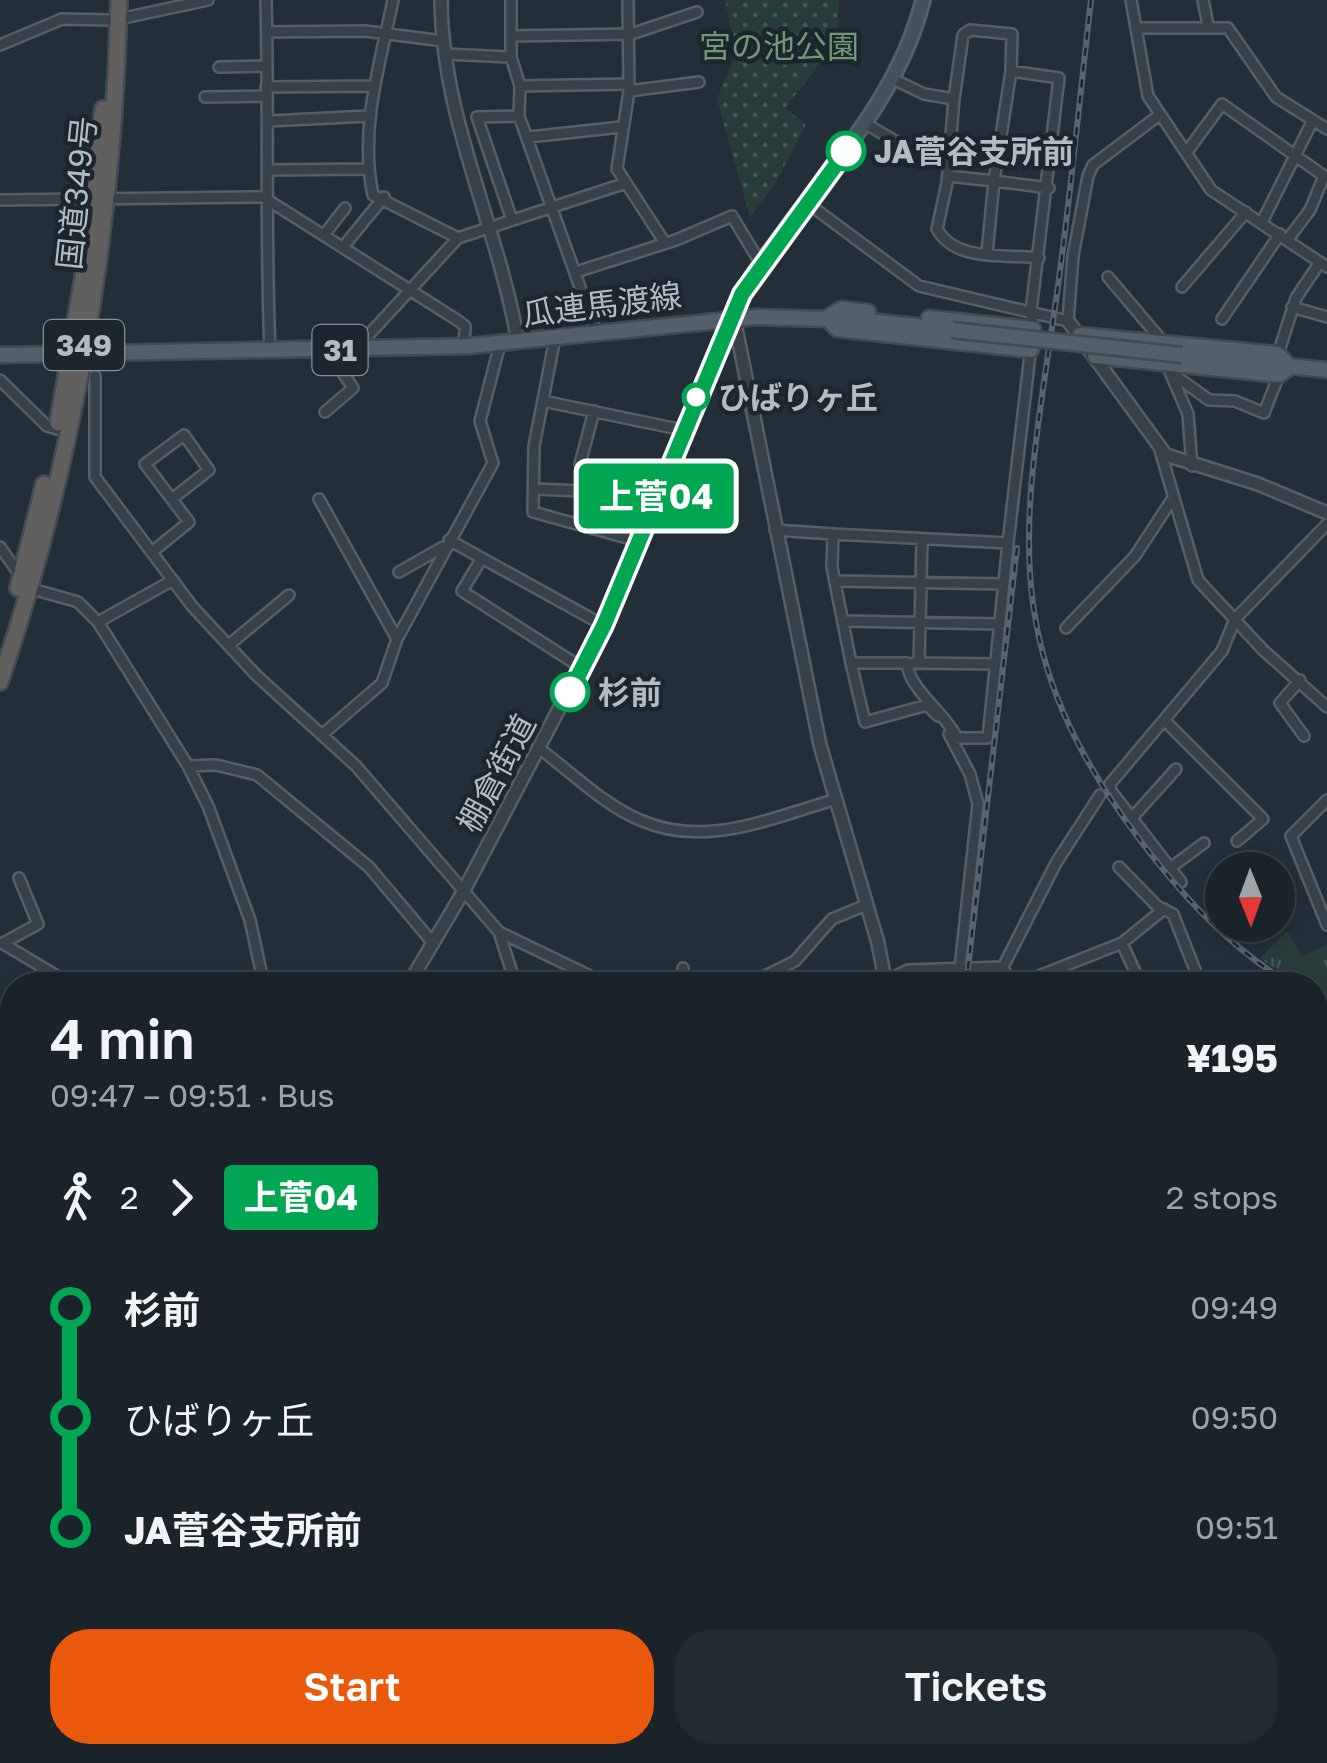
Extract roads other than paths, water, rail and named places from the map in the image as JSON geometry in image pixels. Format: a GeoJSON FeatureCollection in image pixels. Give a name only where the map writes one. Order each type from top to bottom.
{"type":"FeatureCollection","features":[{"type":"Feature","properties":{"kind":"highway","name":"国道349号"},"geometry":{"type":"LineString","coordinates":[[109,0],[114,19]]}},
{"type":"Feature","properties":{"kind":"highway","name":"国道349号"},"geometry":{"type":"LineString","coordinates":[[0,682],[77,354],[100,199],[114,19],[119,0]]}},
{"type":"Feature","properties":{"kind":"highway","name":"国道349号"},"geometry":{"type":"LineString","coordinates":[[0,650],[25,582],[77,354]]}},
{"type":"Feature","properties":{"kind":"main road","name":"棚倉街道"},"geometry":{"type":"LineString","coordinates":[[734,318],[742,294],[761,264],[866,124],[892,78],[924,0]]}},
{"type":"Feature","properties":{"kind":"main road"},"geometry":{"type":"LineString","coordinates":[[1031,350],[837,329],[827,318],[840,309],[1033,329]]}},
{"type":"Feature","properties":{"kind":"main road","name":"瓜連馬渡線"},"geometry":{"type":"LineString","coordinates":[[0,355],[464,346],[734,318],[827,318],[1182,355],[1285,371],[1327,370]]}},
{"type":"Feature","properties":{"kind":"main road"},"geometry":{"type":"LineString","coordinates":[[1080,335],[1278,354],[1285,371],[1167,368],[1095,356]]}},
{"type":"Feature","properties":{"kind":"street"},"geometry":{"type":"LineString","coordinates":[[0,45],[62,19],[114,19],[208,0]]}},
{"type":"Feature","properties":{"kind":"street"},"geometry":{"type":"LineString","coordinates":[[266,0],[269,120],[263,197],[270,351]]}},
{"type":"Feature","properties":{"kind":"street"},"geometry":{"type":"LineString","coordinates":[[392,0],[369,116],[367,169],[373,195],[384,197],[458,238]]}},
{"type":"Feature","properties":{"kind":"street"},"geometry":{"type":"LineString","coordinates":[[441,0],[443,47],[457,126],[491,228],[518,342]]}},
{"type":"Feature","properties":{"kind":"street"},"geometry":{"type":"LineString","coordinates":[[511,0],[511,56],[520,86],[519,116],[596,332]]}},
{"type":"Feature","properties":{"kind":"street"},"geometry":{"type":"LineString","coordinates":[[628,0],[629,88],[617,169],[623,184],[665,243]]}},
{"type":"Feature","properties":{"kind":"street"},"geometry":{"type":"LineString","coordinates":[[1132,0],[1148,96],[1210,190],[1324,265],[1292,307],[1278,354]]}},
{"type":"Feature","properties":{"kind":"street"},"geometry":{"type":"LineString","coordinates":[[1203,0],[1208,25]]}},
{"type":"Feature","properties":{"kind":"street"},"geometry":{"type":"LineString","coordinates":[[511,36],[631,34],[697,12]]}},
{"type":"Feature","properties":{"kind":"street"},"geometry":{"type":"LineString","coordinates":[[1138,28],[1208,25],[1236,33],[1261,81],[1327,130]]}},
{"type":"Feature","properties":{"kind":"street"},"geometry":{"type":"LineString","coordinates":[[987,252],[1011,71],[1012,34],[970,30],[964,35],[938,229],[945,243],[966,252],[1039,258]]}},
{"type":"Feature","properties":{"kind":"street"},"geometry":{"type":"LineString","coordinates":[[267,32],[386,33],[443,47],[511,56]]}},
{"type":"Feature","properties":{"kind":"street"},"geometry":{"type":"LineString","coordinates":[[219,67],[266,66]]}},
{"type":"Feature","properties":{"kind":"street"},"geometry":{"type":"LineString","coordinates":[[906,662],[908,675],[948,718],[957,738],[988,738],[1031,350],[1030,311],[1059,78],[1011,71]]}},
{"type":"Feature","properties":{"kind":"street"},"geometry":{"type":"LineString","coordinates":[[892,78],[924,94],[954,99]]}},
{"type":"Feature","properties":{"kind":"street"},"geometry":{"type":"LineString","coordinates":[[520,86],[629,88],[699,82]]}},
{"type":"Feature","properties":{"kind":"street"},"geometry":{"type":"LineString","coordinates":[[205,97],[375,86]]}},
{"type":"Feature","properties":{"kind":"street"},"geometry":{"type":"LineString","coordinates":[[1186,154],[1222,104],[1326,175],[1310,210],[1284,237],[1222,319]]}},
{"type":"Feature","properties":{"kind":"street"},"geometry":{"type":"LineString","coordinates":[[269,120],[369,116]]}},
{"type":"Feature","properties":{"kind":"street"},"geometry":{"type":"LineString","coordinates":[[512,220],[477,117],[519,116]]}},
{"type":"Feature","properties":{"kind":"street"},"geometry":{"type":"LineString","coordinates":[[1068,320],[1073,256],[1088,176],[1093,166],[1158,116]]}},
{"type":"Feature","properties":{"kind":"street"},"geometry":{"type":"LineString","coordinates":[[1262,222],[1313,120]]}},
{"type":"Feature","properties":{"kind":"street"},"geometry":{"type":"LineString","coordinates":[[866,124],[916,154],[950,156]]}},
{"type":"Feature","properties":{"kind":"street"},"geometry":{"type":"LineString","coordinates":[[528,137],[621,127]]}},
{"type":"Feature","properties":{"kind":"street"},"geometry":{"type":"LineString","coordinates":[[268,170],[367,169]]}},
{"type":"Feature","properties":{"kind":"street"},"geometry":{"type":"LineString","coordinates":[[948,176],[1048,188]]}},
{"type":"Feature","properties":{"kind":"street"},"geometry":{"type":"LineString","coordinates":[[325,412],[353,388],[338,368],[458,238],[623,184]]}},
{"type":"Feature","properties":{"kind":"street"},"geometry":{"type":"LineString","coordinates":[[0,200],[263,197],[465,326],[464,346]]}},
{"type":"Feature","properties":{"kind":"street"},"geometry":{"type":"LineString","coordinates":[[344,247],[384,197]]}},
{"type":"Feature","properties":{"kind":"street"},"geometry":{"type":"LineString","coordinates":[[806,202],[919,286],[1068,320],[1160,450],[1198,580],[1327,708]]}},
{"type":"Feature","properties":{"kind":"street"},"geometry":{"type":"LineString","coordinates":[[324,235],[345,208]]}},
{"type":"Feature","properties":{"kind":"street"},"geometry":{"type":"LineString","coordinates":[[1182,287],[1246,212]]}},
{"type":"Feature","properties":{"kind":"street"},"geometry":{"type":"LineString","coordinates":[[576,272],[732,216],[761,264]]}},
{"type":"Feature","properties":{"kind":"street"},"geometry":{"type":"LineString","coordinates":[[1108,277],[1163,342]]}},
{"type":"Feature","properties":{"kind":"street"},"geometry":{"type":"LineString","coordinates":[[1292,307],[1327,318]]}},
{"type":"Feature","properties":{"kind":"street"},"geometry":{"type":"LineString","coordinates":[[734,318],[834,800],[883,972]]}},
{"type":"Feature","properties":{"kind":"street","name":"棚倉街道"},"geometry":{"type":"LineString","coordinates":[[415,972],[462,894],[604,625],[722,332],[734,318]]}},
{"type":"Feature","properties":{"kind":"street"},"geometry":{"type":"LineString","coordinates":[[555,338],[534,446],[533,512],[638,542]]}},
{"type":"Feature","properties":{"kind":"street"},"geometry":{"type":"LineString","coordinates":[[323,734],[376,691],[447,543],[493,464],[480,420],[500,344]]}},
{"type":"Feature","properties":{"kind":"street"},"geometry":{"type":"LineString","coordinates":[[1167,368],[1208,400],[1235,401],[1264,413],[1285,371]]}},
{"type":"Feature","properties":{"kind":"street"},"geometry":{"type":"LineString","coordinates":[[1167,368],[1188,414],[1192,466]]}},
{"type":"Feature","properties":{"kind":"street"},"geometry":{"type":"LineString","coordinates":[[95,376],[96,478],[173,580],[256,674],[356,766],[462,894],[499,932],[582,972]]}},
{"type":"Feature","properties":{"kind":"street"},"geometry":{"type":"LineString","coordinates":[[0,380],[47,426],[57,429]]}},
{"type":"Feature","properties":{"kind":"street"},"geometry":{"type":"LineString","coordinates":[[543,401],[682,430]]}},
{"type":"Feature","properties":{"kind":"street"},"geometry":{"type":"LineString","coordinates":[[580,464],[594,411]]}},
{"type":"Feature","properties":{"kind":"street"},"geometry":{"type":"LineString","coordinates":[[152,552],[188,522],[145,464],[184,435],[209,470],[172,499]]}},
{"type":"Feature","properties":{"kind":"street"},"geometry":{"type":"LineString","coordinates":[[1160,450],[1192,466],[1258,484],[1327,513]]}},
{"type":"Feature","properties":{"kind":"street"},"geometry":{"type":"LineString","coordinates":[[536,489],[580,491]]}},
{"type":"Feature","properties":{"kind":"street"},"geometry":{"type":"LineString","coordinates":[[1066,628],[1134,556],[1173,498]]}},
{"type":"Feature","properties":{"kind":"street"},"geometry":{"type":"LineString","coordinates":[[319,499],[398,640]]}},
{"type":"Feature","properties":{"kind":"street"},"geometry":{"type":"LineString","coordinates":[[1181,882],[1110,784],[1222,651],[1234,619],[1327,524]]}},
{"type":"Feature","properties":{"kind":"street"},"geometry":{"type":"LineString","coordinates":[[775,530],[922,542],[1008,542]]}},
{"type":"Feature","properties":{"kind":"street"},"geometry":{"type":"LineString","coordinates":[[833,534],[835,581],[865,722],[927,705],[942,720],[970,774],[978,813],[960,968]]}},
{"type":"Feature","properties":{"kind":"street"},"geometry":{"type":"LineString","coordinates":[[919,663],[922,542]]}},
{"type":"Feature","properties":{"kind":"street"},"geometry":{"type":"LineString","coordinates":[[447,543],[604,625]]}},
{"type":"Feature","properties":{"kind":"street"},"geometry":{"type":"LineString","coordinates":[[399,572],[447,543]]}},
{"type":"Feature","properties":{"kind":"street"},"geometry":{"type":"LineString","coordinates":[[0,547],[25,582],[78,602],[98,622],[188,766],[250,920],[261,972]]}},
{"type":"Feature","properties":{"kind":"street"},"geometry":{"type":"LineString","coordinates":[[482,558],[462,591],[582,668]]}},
{"type":"Feature","properties":{"kind":"street"},"geometry":{"type":"LineString","coordinates":[[98,622],[173,580]]}},
{"type":"Feature","properties":{"kind":"street"},"geometry":{"type":"LineString","coordinates":[[835,581],[1004,584]]}},
{"type":"Feature","properties":{"kind":"street"},"geometry":{"type":"LineString","coordinates":[[230,644],[289,595]]}},
{"type":"Feature","properties":{"kind":"street"},"geometry":{"type":"LineString","coordinates":[[843,621],[999,624]]}},
{"type":"Feature","properties":{"kind":"street"},"geometry":{"type":"LineString","coordinates":[[851,663],[994,664]]}},
{"type":"Feature","properties":{"kind":"street"},"geometry":{"type":"LineString","coordinates":[[1300,680],[1280,703],[1304,736]]}},
{"type":"Feature","properties":{"kind":"street"},"geometry":{"type":"LineString","coordinates":[[1164,720],[1264,818],[1238,841]]}},
{"type":"Feature","properties":{"kind":"street"},"geometry":{"type":"LineString","coordinates":[[540,749],[638,820],[672,830],[700,834],[734,829],[834,800]]}},
{"type":"Feature","properties":{"kind":"street"},"geometry":{"type":"LineString","coordinates":[[188,766],[216,765],[257,774],[369,868],[432,943]]}},
{"type":"Feature","properties":{"kind":"street"},"geometry":{"type":"LineString","coordinates":[[1132,819],[1176,769]]}},
{"type":"Feature","properties":{"kind":"street"},"geometry":{"type":"LineString","coordinates":[[1003,967],[1056,863],[1100,795]]}},
{"type":"Feature","properties":{"kind":"street"},"geometry":{"type":"LineString","coordinates":[[1327,800],[1291,836],[1327,925]]}},
{"type":"Feature","properties":{"kind":"street"},"geometry":{"type":"LineString","coordinates":[[1169,869],[1204,842]]}},
{"type":"Feature","properties":{"kind":"street"},"geometry":{"type":"LineString","coordinates":[[1119,867],[1173,914],[1196,972]]}},
{"type":"Feature","properties":{"kind":"street"},"geometry":{"type":"LineString","coordinates":[[2,943],[38,924],[19,878]]}},
{"type":"Feature","properties":{"kind":"street"},"geometry":{"type":"LineString","coordinates":[[773,972],[795,961],[832,919],[866,905]]}},
{"type":"Feature","properties":{"kind":"street"},"geometry":{"type":"LineString","coordinates":[[1047,972],[1122,943],[1164,909]]}},
{"type":"Feature","properties":{"kind":"street"},"geometry":{"type":"LineString","coordinates":[[499,932],[512,972]]}},
{"type":"Feature","properties":{"kind":"street"},"geometry":{"type":"LineString","coordinates":[[2,943],[50,972]]}},
{"type":"Feature","properties":{"kind":"street"},"geometry":{"type":"LineString","coordinates":[[1122,943],[1134,972]]}},
{"type":"Feature","properties":{"kind":"street"},"geometry":{"type":"LineString","coordinates":[[905,972],[1003,967]]}},
{"type":"Feature","properties":{"kind":"street"},"geometry":{"type":"LineString","coordinates":[[1003,967],[1006,972]]}},
{"type":"Feature","properties":{"kind":"street"},"geometry":{"type":"LineString","coordinates":[[684,968],[684,972]]}},
{"type":"Feature","properties":{"kind":"railway"},"geometry":{"type":"LineString","coordinates":[[1091,0],[1030,509],[1030,574],[1039,637],[1059,701],[1092,768],[1140,840],[1209,920],[1272,972]]}},
{"type":"Feature","properties":{"kind":"railway"},"geometry":{"type":"LineString","coordinates":[[968,972],[1017,548]]}},
{"type":"Feature","properties":{"kind":"place","name":"JA菅谷支所前"},"geometry":{"type":"Point","coordinates":[846,151]}},
{"type":"Feature","properties":{"kind":"place","name":"ひばりヶ丘"},"geometry":{"type":"Point","coordinates":[696,397]}},
{"type":"Feature","properties":{"kind":"place","name":"杉前"},"geometry":{"type":"Point","coordinates":[570,692]}},
{"type":"Feature","properties":{"kind":"park label","name":"宮の池公園"},"geometry":{"type":"Point","coordinates":[779,46]}}]}
